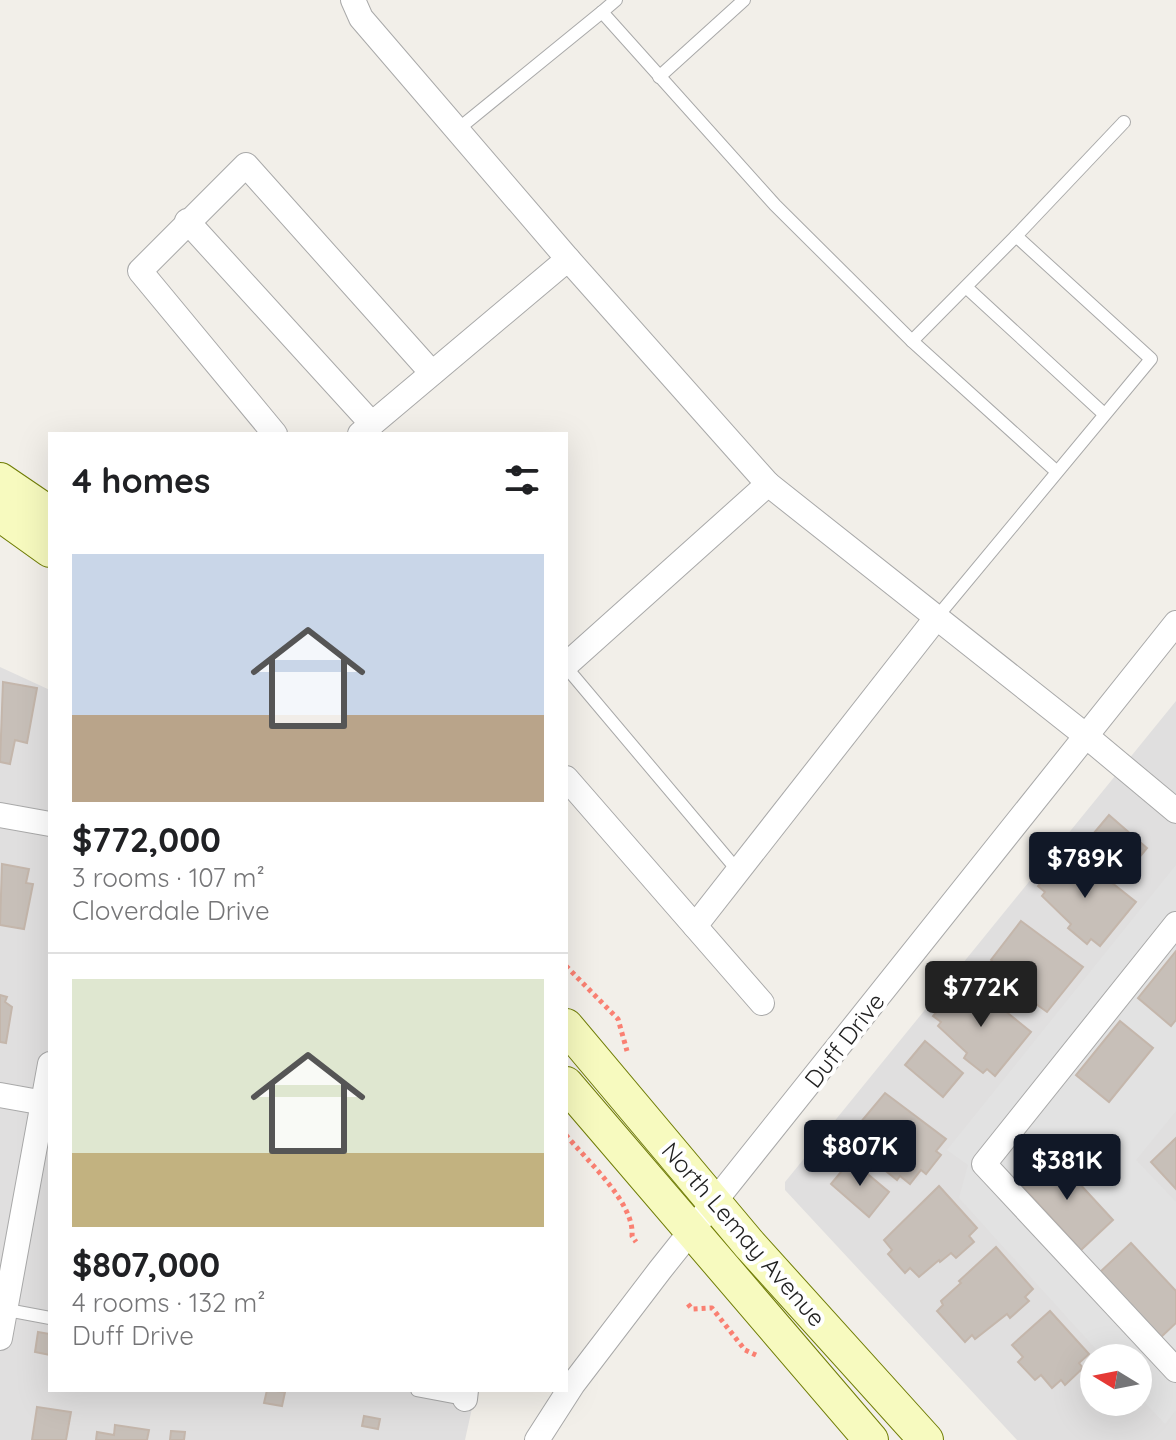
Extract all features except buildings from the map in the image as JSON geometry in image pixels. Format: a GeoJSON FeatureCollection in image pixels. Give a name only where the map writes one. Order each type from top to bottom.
{"type":"FeatureCollection","features":[{"type":"Feature","properties":{"kind":"main road"},"geometry":{"type":"LineString","coordinates":[[0,480],[48,513]]}},
{"type":"Feature","properties":{"kind":"main road"},"geometry":{"type":"LineString","coordinates":[[0,514],[48,549]]}},
{"type":"Feature","properties":{"kind":"main road","name":"North Lemay Avenue"},"geometry":{"type":"LineString","coordinates":[[568,1028],[716,1204],[926,1440]]}},
{"type":"Feature","properties":{"kind":"main road","name":"North Lemay Avenue"},"geometry":{"type":"LineString","coordinates":[[568,1086],[871,1440]]}},
{"type":"Feature","properties":{"kind":"street"},"geometry":{"type":"LineString","coordinates":[[353,0],[361,18],[457,130],[768,484],[1176,811]]}},
{"type":"Feature","properties":{"kind":"street"},"geometry":{"type":"LineString","coordinates":[[273,432],[140,271],[246,165],[432,373]]}},
{"type":"Feature","properties":{"kind":"street"},"geometry":{"type":"LineString","coordinates":[[187,221],[366,429],[568,259]]}},
{"type":"Feature","properties":{"kind":"street"},"geometry":{"type":"LineString","coordinates":[[568,664],[768,484]]}},
{"type":"Feature","properties":{"kind":"street"},"geometry":{"type":"LineString","coordinates":[[695,926],[937,617]]}},
{"type":"Feature","properties":{"kind":"street","name":"Duff Drive"},"geometry":{"type":"LineString","coordinates":[[568,1392],[1176,623]]}},
{"type":"Feature","properties":{"kind":"street"},"geometry":{"type":"LineString","coordinates":[[568,780],[762,1003]]}},
{"type":"Feature","properties":{"kind":"street"},"geometry":{"type":"LineString","coordinates":[[0,815],[48,824]]}},
{"type":"Feature","properties":{"kind":"street"},"geometry":{"type":"LineString","coordinates":[[1176,924],[984,1164],[1176,1370]]}},
{"type":"Feature","properties":{"kind":"street"},"geometry":{"type":"LineString","coordinates":[[0,1095],[46,1103],[3,1309],[0,1338]]}},
{"type":"Feature","properties":{"kind":"street","name":"Duff Drive"},"geometry":{"type":"LineString","coordinates":[[537,1440],[568,1392]]}},
{"type":"Feature","properties":{"kind":"lane"},"geometry":{"type":"LineString","coordinates":[[457,130],[616,0]]}},
{"type":"Feature","properties":{"kind":"lane"},"geometry":{"type":"LineString","coordinates":[[659,77],[744,0]]}},
{"type":"Feature","properties":{"kind":"lane"},"geometry":{"type":"LineString","coordinates":[[602,12],[775,205],[912,341],[1057,472]]}},
{"type":"Feature","properties":{"kind":"lane"},"geometry":{"type":"LineString","coordinates":[[912,341],[1124,122]]}},
{"type":"Feature","properties":{"kind":"lane"},"geometry":{"type":"LineString","coordinates":[[937,617],[1151,359],[1016,236]]}},
{"type":"Feature","properties":{"kind":"lane"},"geometry":{"type":"LineString","coordinates":[[966,287],[1104,414]]}},
{"type":"Feature","properties":{"kind":"lane"},"geometry":{"type":"LineString","coordinates":[[568,668],[738,871]]}},
{"type":"Feature","properties":{"kind":"lane"},"geometry":{"type":"LineString","coordinates":[[3,1309],[48,1318]]}},
{"type":"Feature","properties":{"kind":"lane"},"geometry":{"type":"LineString","coordinates":[[437,1392],[466,1395]]}},
{"type":"Feature","properties":{"kind":"path"},"geometry":{"type":"LineString","coordinates":[[568,968],[618,1019]]}},
{"type":"Feature","properties":{"kind":"path"},"geometry":{"type":"LineString","coordinates":[[568,1137],[626,1207],[633,1221],[634,1239]]}},
{"type":"Feature","properties":{"kind":"path"},"geometry":{"type":"LineString","coordinates":[[690,1306],[712,1308],[723,1318],[745,1350]]}},
{"type":"Feature","properties":{"kind":"shaded area"},"geometry":{"type":"Polygon","coordinates":[[[0,667],[48,689],[48,1392],[476,1392],[465,1440],[0,1440],[0,667]]]}},
{"type":"Feature","properties":{"kind":"shaded area"},"geometry":{"type":"Polygon","coordinates":[[[1176,701],[1176,1440],[1017,1440],[785,1190],[785,1182],[1176,701]]]}},
{"type":"Feature","properties":{"kind":"shaded area"},"geometry":{"type":"Polygon","coordinates":[[[1176,865],[1176,1111],[1136,1160],[1176,1202],[1176,1410],[1165,1424],[1152,1410],[1152,1344],[1091,1344],[959,1198],[968,1165],[947,1150],[1176,865]]]}}]}
